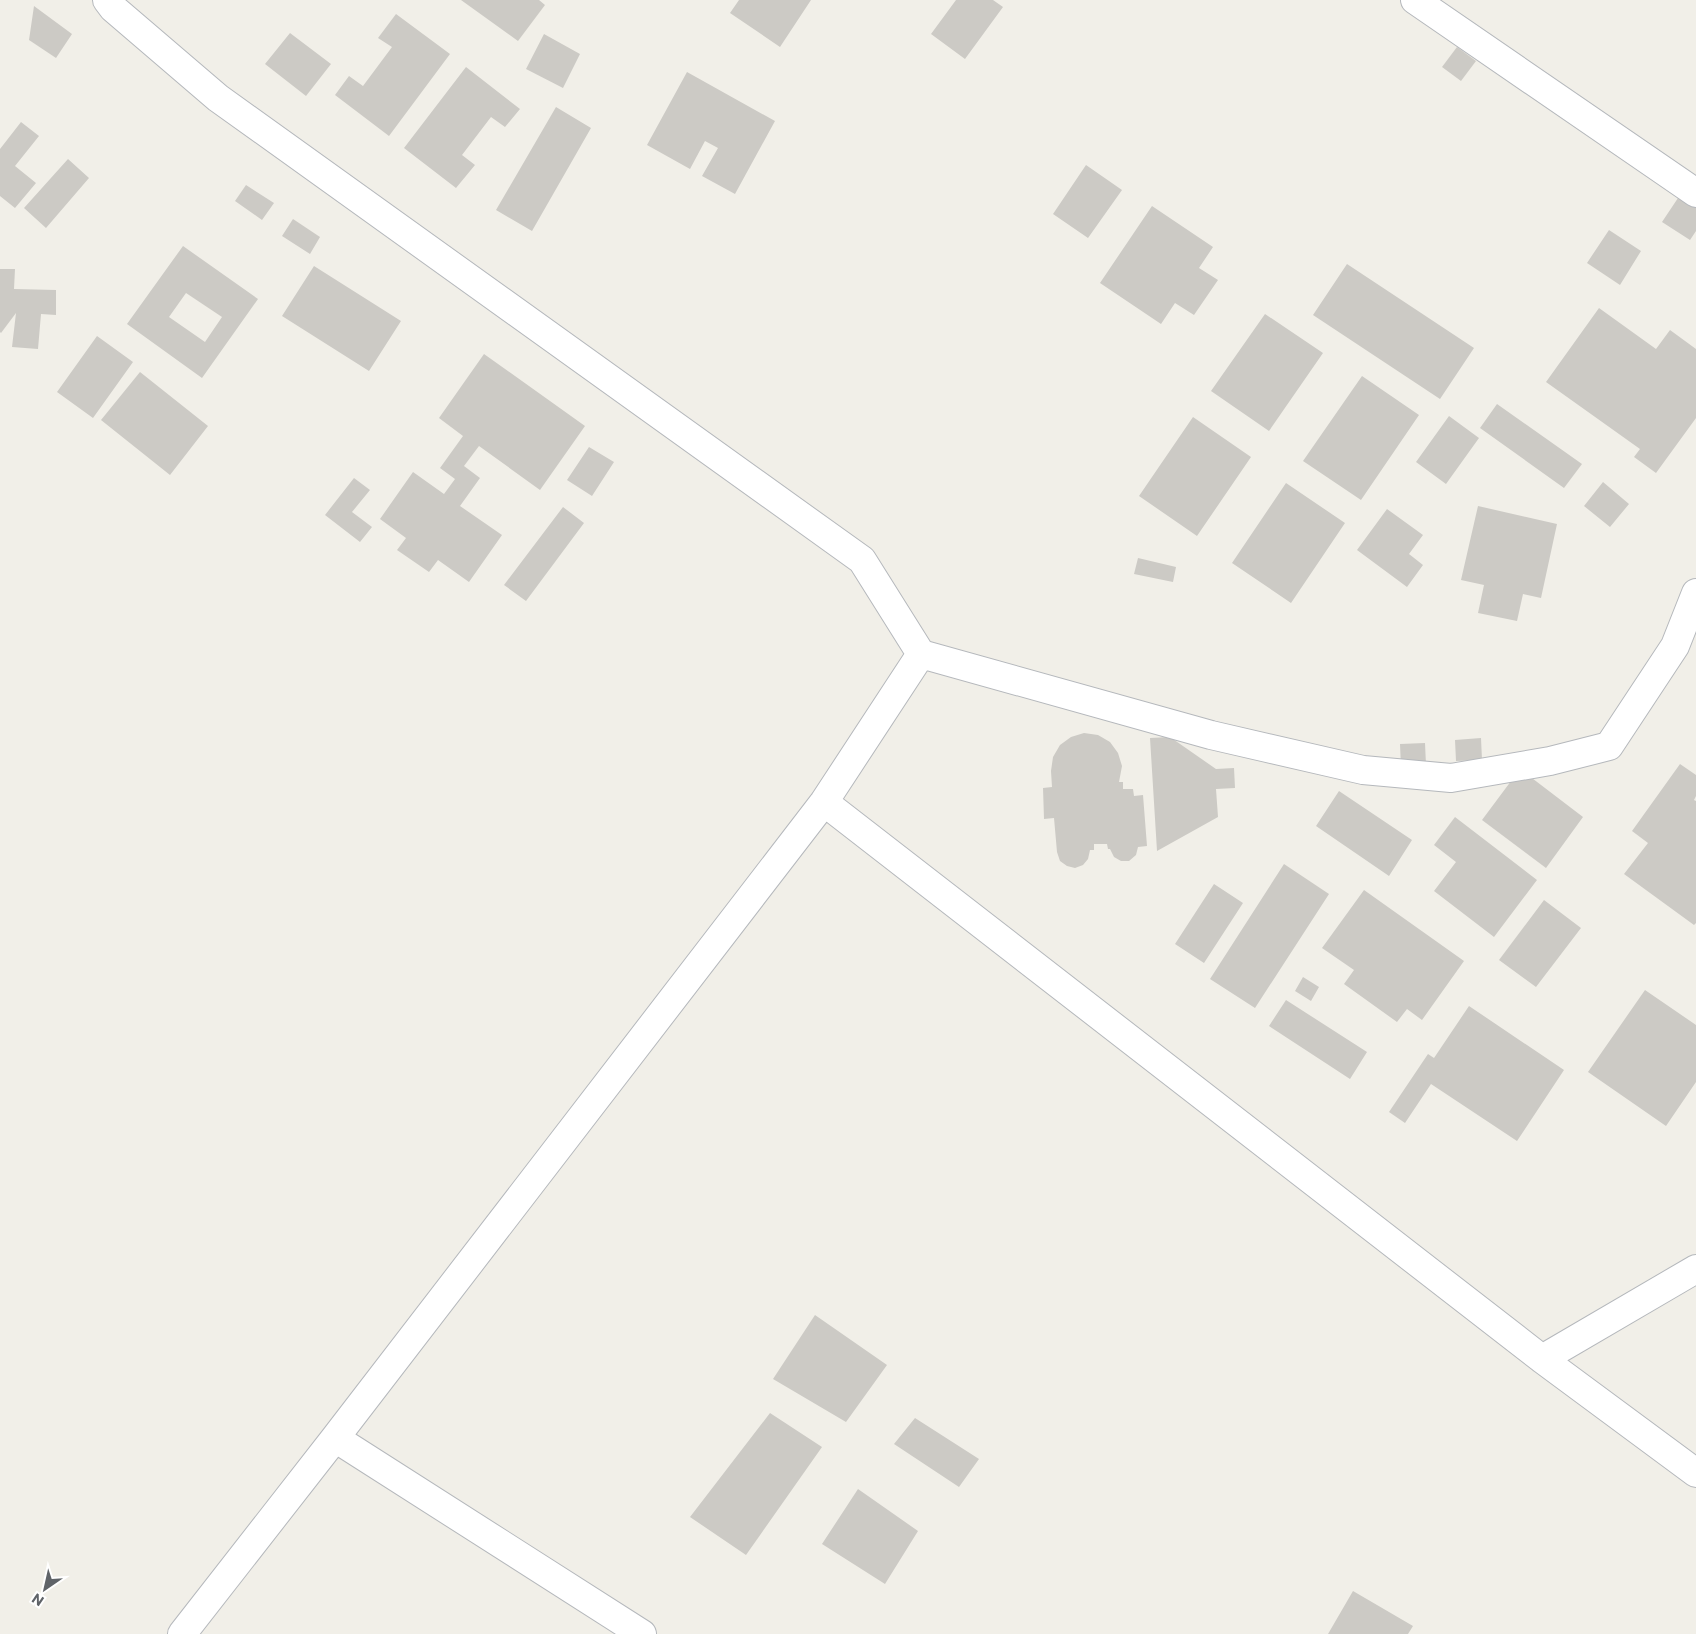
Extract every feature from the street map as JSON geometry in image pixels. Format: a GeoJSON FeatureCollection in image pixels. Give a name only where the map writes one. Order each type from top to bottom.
{"type":"FeatureCollection","features":[{"type":"Feature","properties":{"kind":"street"},"geometry":{"type":"LineString","coordinates":[[107,0],[113,8],[218,98],[862,560],[921,654],[1211,736],[1363,770],[1451,778],[1550,761],[1609,746],[1675,646],[1696,593]]}},
{"type":"Feature","properties":{"kind":"street"},"geometry":{"type":"LineString","coordinates":[[1415,0],[1696,193]]}},
{"type":"Feature","properties":{"kind":"street"},"geometry":{"type":"LineString","coordinates":[[182,1634],[824,802],[921,654]]}},
{"type":"Feature","properties":{"kind":"street"},"geometry":{"type":"LineString","coordinates":[[824,802],[1542,1359],[1696,1473]]}},
{"type":"Feature","properties":{"kind":"street"},"geometry":{"type":"LineString","coordinates":[[1542,1359],[1696,1269]]}},
{"type":"Feature","properties":{"kind":"street"},"geometry":{"type":"LineString","coordinates":[[335,1438],[642,1634]]}},
{"type":"Feature","properties":{"kind":"building"},"geometry":{"type":"Polygon","coordinates":[[[461,0],[539,0],[545,5],[518,41],[461,0]]]}},
{"type":"Feature","properties":{"kind":"building"},"geometry":{"type":"Polygon","coordinates":[[[739,0],[811,0],[780,47],[730,13],[739,0]]]}},
{"type":"Feature","properties":{"kind":"building"},"geometry":{"type":"Polygon","coordinates":[[[956,0],[993,0],[1003,7],[965,59],[931,34],[956,0]]]}},
{"type":"Feature","properties":{"kind":"building"},"geometry":{"type":"Polygon","coordinates":[[[34,6],[72,34],[56,58],[29,40],[34,6]]]}},
{"type":"Feature","properties":{"kind":"building"},"geometry":{"type":"Polygon","coordinates":[[[396,14],[450,54],[389,136],[335,95],[349,76],[363,86],[392,47],[378,38],[396,14]]]}},
{"type":"Feature","properties":{"kind":"building"},"geometry":{"type":"Polygon","coordinates":[[[290,33],[331,64],[306,96],[265,64],[290,33]]]}},
{"type":"Feature","properties":{"kind":"building"},"geometry":{"type":"Polygon","coordinates":[[[544,34],[580,54],[563,88],[526,69],[544,34]]]}},
{"type":"Feature","properties":{"kind":"building"},"geometry":{"type":"Polygon","coordinates":[[[1457,47],[1476,61],[1461,81],[1442,67],[1457,47]]]}},
{"type":"Feature","properties":{"kind":"building"},"geometry":{"type":"Polygon","coordinates":[[[466,67],[520,109],[505,127],[491,117],[462,155],[475,165],[456,188],[404,148],[466,67]]]}},
{"type":"Feature","properties":{"kind":"building"},"geometry":{"type":"Polygon","coordinates":[[[687,72],[775,121],[735,194],[702,176],[718,148],[705,141],[690,169],[647,145],[687,72]]]}},
{"type":"Feature","properties":{"kind":"building"},"geometry":{"type":"Polygon","coordinates":[[[556,107],[591,128],[532,231],[496,210],[556,107]]]}},
{"type":"Feature","properties":{"kind":"building"},"geometry":{"type":"Polygon","coordinates":[[[21,122],[39,136],[15,166],[36,183],[15,208],[0,196],[0,149],[21,122]]]}},
{"type":"Feature","properties":{"kind":"building"},"geometry":{"type":"Polygon","coordinates":[[[68,159],[89,178],[46,228],[24,208],[68,159]]]}},
{"type":"Feature","properties":{"kind":"building"},"geometry":{"type":"Polygon","coordinates":[[[1086,165],[1122,190],[1088,238],[1053,214],[1086,165]]]}},
{"type":"Feature","properties":{"kind":"building"},"geometry":{"type":"Polygon","coordinates":[[[246,185],[274,203],[262,220],[235,201],[246,185]]]}},
{"type":"Feature","properties":{"kind":"building"},"geometry":{"type":"Polygon","coordinates":[[[1682,192],[1696,201],[1696,231],[1690,240],[1662,222],[1682,192]]]}},
{"type":"Feature","properties":{"kind":"building"},"geometry":{"type":"Polygon","coordinates":[[[1152,206],[1213,247],[1199,268],[1218,280],[1194,315],[1175,303],[1161,324],[1100,283],[1152,206]]]}},
{"type":"Feature","properties":{"kind":"building"},"geometry":{"type":"Polygon","coordinates":[[[293,219],[320,237],[310,254],[282,236],[293,219]]]}},
{"type":"Feature","properties":{"kind":"building"},"geometry":{"type":"Polygon","coordinates":[[[1609,230],[1641,251],[1620,285],[1587,263],[1609,230]]]}},
{"type":"Feature","properties":{"kind":"building"},"geometry":{"type":"Polygon","coordinates":[[[183,246],[258,299],[202,378],[127,324],[183,246]],[[186,293],[169,317],[205,342],[222,317],[186,293]]]}},
{"type":"Feature","properties":{"kind":"building"},"geometry":{"type":"Polygon","coordinates":[[[1347,264],[1474,348],[1440,399],[1313,315],[1347,264]]]}},
{"type":"Feature","properties":{"kind":"building"},"geometry":{"type":"Polygon","coordinates":[[[314,266],[401,321],[369,371],[282,316],[314,266]]]}},
{"type":"Feature","properties":{"kind":"building"},"geometry":{"type":"Polygon","coordinates":[[[0,269],[15,269],[14,289],[56,290],[56,315],[41,314],[38,349],[12,347],[16,313],[0,332],[0,269]]]}},
{"type":"Feature","properties":{"kind":"building"},"geometry":{"type":"Polygon","coordinates":[[[1599,308],[1656,349],[1670,330],[1696,349],[1696,418],[1656,473],[1634,457],[1640,449],[1546,382],[1599,308]]]}},
{"type":"Feature","properties":{"kind":"building"},"geometry":{"type":"Polygon","coordinates":[[[1265,314],[1323,353],[1269,431],[1211,391],[1265,314]]]}},
{"type":"Feature","properties":{"kind":"building"},"geometry":{"type":"Polygon","coordinates":[[[97,336],[133,362],[93,418],[57,392],[97,336]]]}},
{"type":"Feature","properties":{"kind":"building"},"geometry":{"type":"Polygon","coordinates":[[[484,354],[585,426],[540,490],[479,446],[464,466],[480,478],[460,506],[502,535],[469,582],[438,560],[429,572],[397,550],[406,538],[380,519],[413,472],[444,494],[455,479],[440,468],[463,436],[439,418],[484,354]]]}},
{"type":"Feature","properties":{"kind":"building"},"geometry":{"type":"Polygon","coordinates":[[[140,372],[208,426],[170,475],[101,420],[140,372]]]}},
{"type":"Feature","properties":{"kind":"building"},"geometry":{"type":"Polygon","coordinates":[[[1362,376],[1419,415],[1361,500],[1303,461],[1362,376]]]}},
{"type":"Feature","properties":{"kind":"building"},"geometry":{"type":"Polygon","coordinates":[[[1497,404],[1582,464],[1564,488],[1480,428],[1497,404]]]}},
{"type":"Feature","properties":{"kind":"building"},"geometry":{"type":"Polygon","coordinates":[[[1449,416],[1479,438],[1446,484],[1416,462],[1449,416]]]}},
{"type":"Feature","properties":{"kind":"building"},"geometry":{"type":"Polygon","coordinates":[[[1193,417],[1251,457],[1197,536],[1139,496],[1193,417]]]}},
{"type":"Feature","properties":{"kind":"building"},"geometry":{"type":"Polygon","coordinates":[[[589,447],[614,462],[592,496],[567,480],[589,447]]]}},
{"type":"Feature","properties":{"kind":"building"},"geometry":{"type":"Polygon","coordinates":[[[354,478],[370,490],[352,512],[372,527],[360,542],[325,515],[354,478]]]}},
{"type":"Feature","properties":{"kind":"building"},"geometry":{"type":"Polygon","coordinates":[[[1603,482],[1629,504],[1610,527],[1584,506],[1603,482]]]}},
{"type":"Feature","properties":{"kind":"building"},"geometry":{"type":"Polygon","coordinates":[[[1286,483],[1345,523],[1291,603],[1232,563],[1286,483]]]}},
{"type":"Feature","properties":{"kind":"building"},"geometry":{"type":"Polygon","coordinates":[[[1478,506],[1557,524],[1541,598],[1523,594],[1517,621],[1478,613],[1484,585],[1461,580],[1478,506]]]}},
{"type":"Feature","properties":{"kind":"building"},"geometry":{"type":"Polygon","coordinates":[[[563,507],[584,523],[526,601],[504,585],[563,507]]]}},
{"type":"Feature","properties":{"kind":"building"},"geometry":{"type":"Polygon","coordinates":[[[1387,509],[1423,535],[1409,554],[1423,565],[1407,587],[1357,550],[1387,509]]]}},
{"type":"Feature","properties":{"kind":"building"},"geometry":{"type":"Polygon","coordinates":[[[1138,558],[1176,567],[1173,582],[1134,574],[1138,558]]]}},
{"type":"Feature","properties":{"kind":"building"},"geometry":{"type":"Polygon","coordinates":[[[1084,733],[1098,735],[1110,742],[1118,753],[1122,766],[1119,782],[1123,782],[1123,789],[1133,789],[1134,796],[1143,795],[1147,846],[1138,847],[1136,855],[1129,861],[1121,861],[1114,857],[1107,844],[1094,844],[1094,850],[1090,850],[1088,859],[1083,865],[1075,868],[1067,866],[1060,861],[1057,852],[1054,818],[1044,819],[1043,788],[1052,787],[1051,771],[1053,757],[1060,745],[1071,737],[1084,733]]]}},
{"type":"Feature","properties":{"kind":"building"},"geometry":{"type":"Polygon","coordinates":[[[1170,737],[1216,769],[1234,768],[1235,788],[1216,789],[1218,817],[1157,851],[1150,738],[1170,737]]]}},
{"type":"Feature","properties":{"kind":"building"},"geometry":{"type":"Polygon","coordinates":[[[1481,738],[1482,760],[1456,761],[1455,740],[1481,738]]]}},
{"type":"Feature","properties":{"kind":"building"},"geometry":{"type":"Polygon","coordinates":[[[1425,743],[1426,765],[1401,767],[1400,744],[1425,743]]]}},
{"type":"Feature","properties":{"kind":"building"},"geometry":{"type":"Polygon","coordinates":[[[1680,764],[1696,775],[1696,796],[1694,800],[1696,801],[1696,923],[1694,925],[1624,874],[1648,843],[1632,831],[1680,764]]]}},
{"type":"Feature","properties":{"kind":"building"},"geometry":{"type":"Polygon","coordinates":[[[1520,769],[1583,817],[1546,868],[1482,820],[1520,769]]]}},
{"type":"Feature","properties":{"kind":"building"},"geometry":{"type":"Polygon","coordinates":[[[1339,791],[1412,840],[1389,876],[1316,826],[1339,791]]]}},
{"type":"Feature","properties":{"kind":"building"},"geometry":{"type":"Polygon","coordinates":[[[1455,817],[1537,880],[1494,937],[1434,891],[1456,862],[1434,845],[1455,817]]]}},
{"type":"Feature","properties":{"kind":"building"},"geometry":{"type":"Polygon","coordinates":[[[1284,864],[1329,894],[1255,1008],[1210,979],[1284,864]]]}},
{"type":"Feature","properties":{"kind":"building"},"geometry":{"type":"Polygon","coordinates":[[[1214,884],[1243,903],[1204,963],[1175,944],[1214,884]]]}},
{"type":"Feature","properties":{"kind":"building"},"geometry":{"type":"Polygon","coordinates":[[[1364,890],[1464,961],[1422,1020],[1407,1009],[1397,1022],[1344,984],[1354,970],[1322,948],[1364,890]]]}},
{"type":"Feature","properties":{"kind":"building"},"geometry":{"type":"Polygon","coordinates":[[[1544,900],[1581,928],[1536,987],[1499,960],[1544,900]]]}},
{"type":"Feature","properties":{"kind":"building"},"geometry":{"type":"Polygon","coordinates":[[[1303,977],[1319,987],[1311,1001],[1295,991],[1303,977]]]}},
{"type":"Feature","properties":{"kind":"building"},"geometry":{"type":"Polygon","coordinates":[[[1645,990],[1696,1025],[1696,1082],[1666,1126],[1588,1072],[1645,990]]]}},
{"type":"Feature","properties":{"kind":"building"},"geometry":{"type":"Polygon","coordinates":[[[1286,1000],[1367,1052],[1350,1079],[1269,1026],[1286,1000]]]}},
{"type":"Feature","properties":{"kind":"building"},"geometry":{"type":"Polygon","coordinates":[[[1469,1006],[1564,1070],[1517,1141],[1431,1084],[1405,1123],[1389,1112],[1428,1054],[1434,1058],[1469,1006]]]}},
{"type":"Feature","properties":{"kind":"building"},"geometry":{"type":"Polygon","coordinates":[[[815,1315],[887,1365],[846,1422],[773,1379],[815,1315]]]}},
{"type":"Feature","properties":{"kind":"building"},"geometry":{"type":"Polygon","coordinates":[[[770,1413],[822,1447],[746,1555],[690,1517],[770,1413]]]}},
{"type":"Feature","properties":{"kind":"building"},"geometry":{"type":"Polygon","coordinates":[[[915,1418],[979,1459],[959,1487],[894,1444],[915,1418]]]}},
{"type":"Feature","properties":{"kind":"building"},"geometry":{"type":"Polygon","coordinates":[[[858,1489],[918,1531],[885,1584],[822,1544],[858,1489]]]}},
{"type":"Feature","properties":{"kind":"building"},"geometry":{"type":"Polygon","coordinates":[[[1353,1591],[1413,1626],[1408,1634],[1328,1634],[1353,1591]]]}}]}
